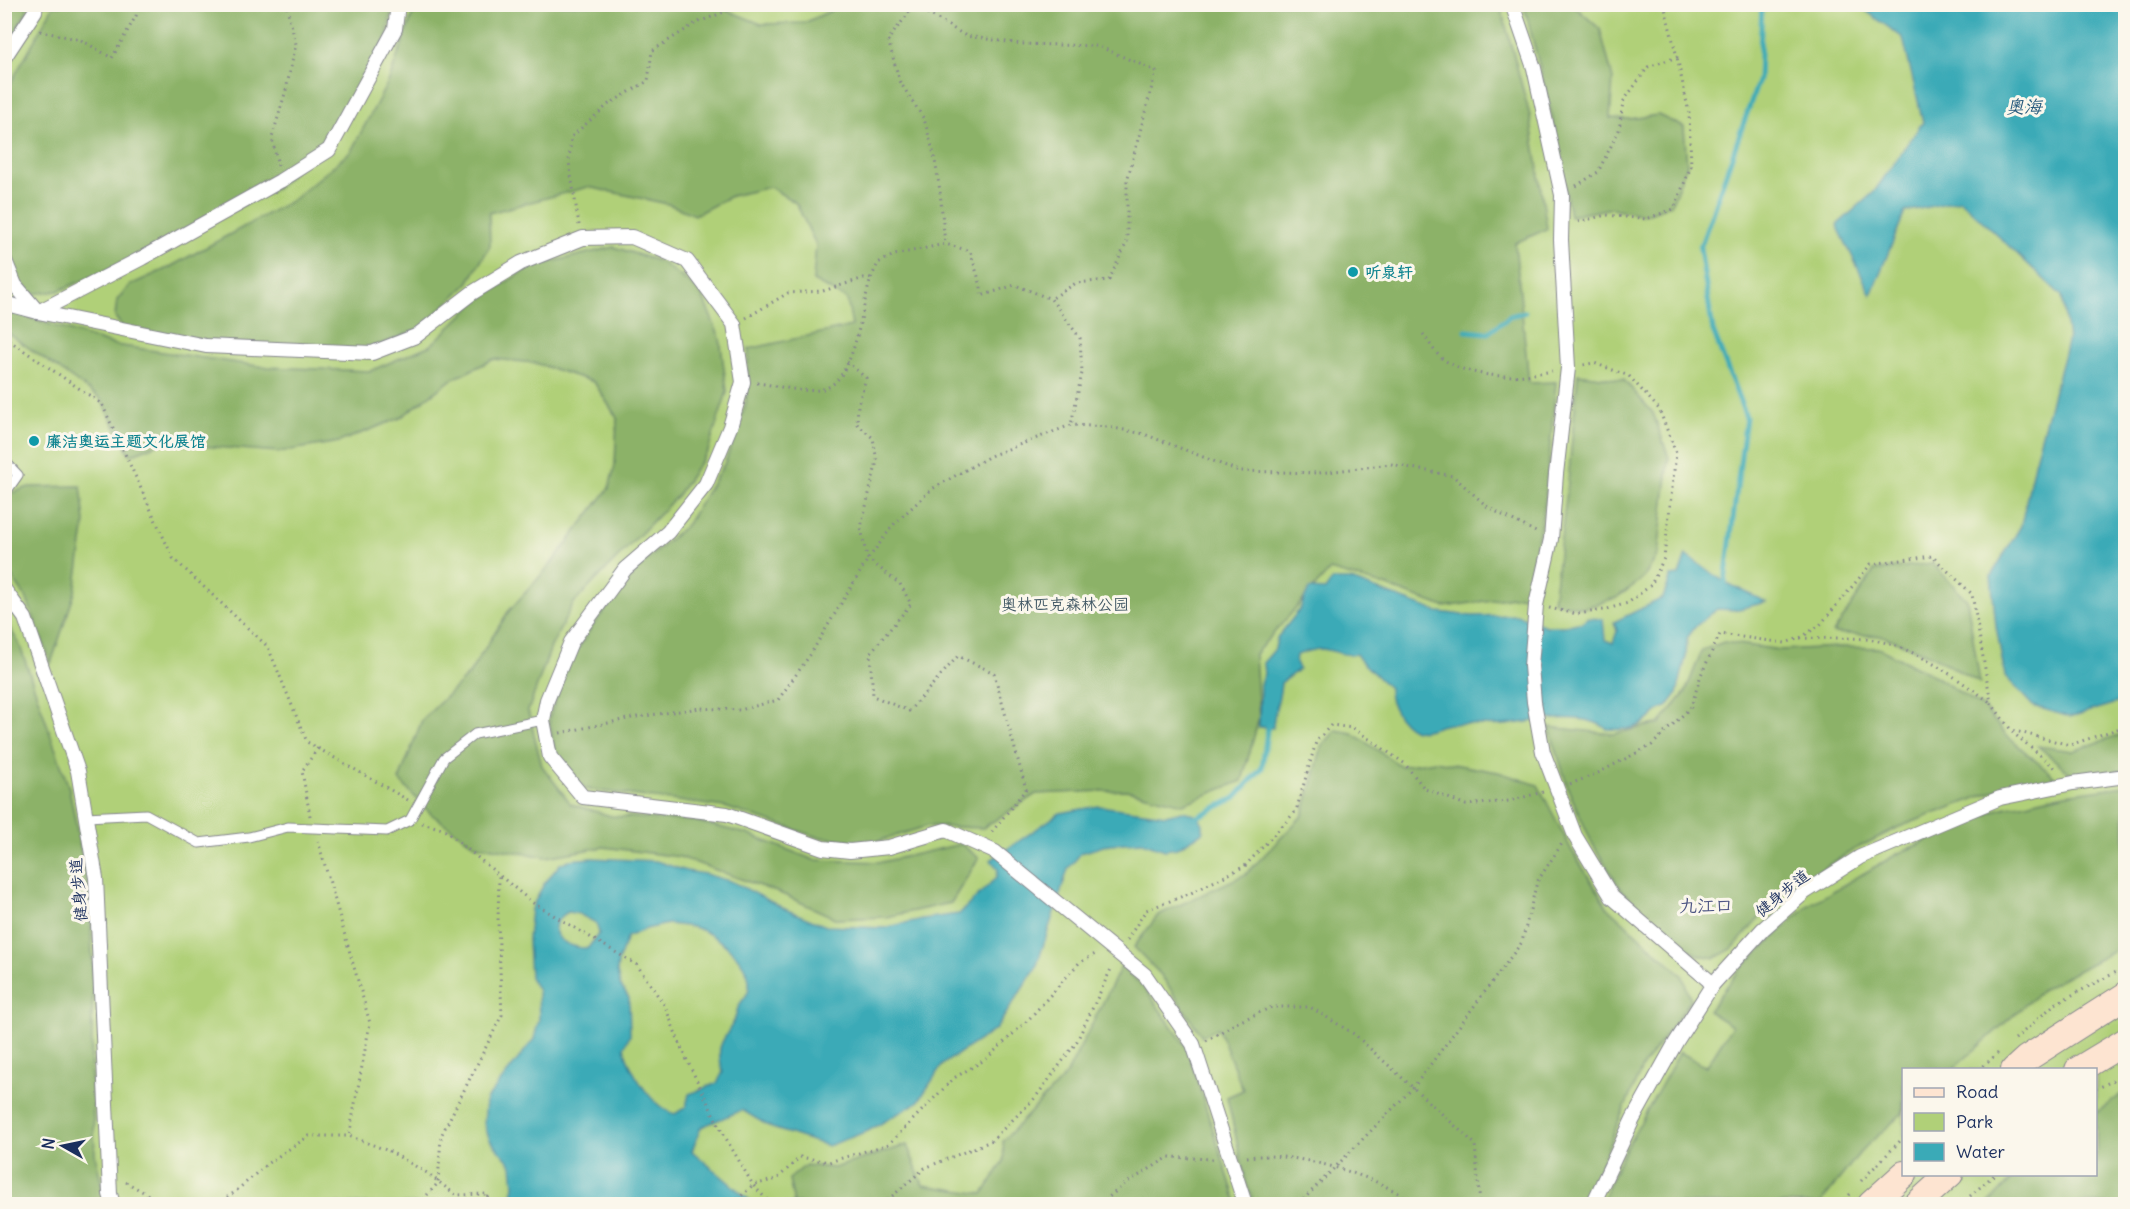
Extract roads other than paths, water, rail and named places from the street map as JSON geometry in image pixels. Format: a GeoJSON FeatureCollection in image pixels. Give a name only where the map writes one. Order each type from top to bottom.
{"type":"FeatureCollection","features":[{"type":"Feature","properties":{"kind":"main road"},"geometry":{"type":"LineString","coordinates":[[2009,1059],[2026,1059],[2126,995]]}},
{"type":"Feature","properties":{"kind":"main road"},"geometry":{"type":"LineString","coordinates":[[2081,1068],[2126,1041]]}},
{"type":"Feature","properties":{"kind":"main road"},"geometry":{"type":"LineString","coordinates":[[1870,1204],[1902,1176]]}},
{"type":"Feature","properties":{"kind":"main road"},"geometry":{"type":"LineString","coordinates":[[1917,1204],[1948,1176]]}},
{"type":"Feature","properties":{"kind":"street"},"geometry":{"type":"LineString","coordinates":[[4,58],[35,10],[36,4]]}},
{"type":"Feature","properties":{"kind":"street"},"geometry":{"type":"LineString","coordinates":[[38,312],[152,253],[280,181],[329,150],[395,29],[399,4]]}},
{"type":"Feature","properties":{"kind":"street"},"geometry":{"type":"LineString","coordinates":[[1512,4],[1534,68],[1562,195],[1561,234],[1568,361],[1551,539],[1535,611],[1531,666],[1534,702],[1543,752],[1572,828],[1612,897],[1713,984]]}},
{"type":"Feature","properties":{"kind":"street"},"geometry":{"type":"LineString","coordinates":[[4,303],[206,346],[372,353],[416,336],[472,293],[521,263],[583,238],[632,237],[687,261],[734,324],[743,382],[730,427],[706,484],[668,532],[625,569],[571,642],[547,700],[543,720],[550,757],[583,797],[727,814],[824,848],[850,851],[889,847],[946,830],[995,852],[1145,975],[1195,1049],[1245,1204]]}},
{"type":"Feature","properties":{"kind":"street"},"geometry":{"type":"LineString","coordinates":[[4,258],[15,285],[38,312]]}},
{"type":"Feature","properties":{"kind":"street","name":"健身步道"},"geometry":{"type":"LineString","coordinates":[[4,589],[25,618],[78,771],[96,878],[108,1163],[113,1204]]}},
{"type":"Feature","properties":{"kind":"street","name":"健身步道"},"geometry":{"type":"LineString","coordinates":[[1593,1204],[1633,1119],[1676,1041],[1713,984],[1763,929],[1805,892],[1860,857],[2000,798],[2073,783],[2126,776]]}},
{"type":"Feature","properties":{"kind":"lane"},"geometry":{"type":"LineString","coordinates":[[4,460],[18,475],[4,495]]}},
{"type":"Feature","properties":{"kind":"lane"},"geometry":{"type":"LineString","coordinates":[[86,817],[146,813],[199,843],[249,837],[288,827],[387,831],[410,820],[444,758],[475,734],[543,720]]}},
{"type":"Feature","properties":{"kind":"water","name":"奥海"},"geometry":{"type":"Polygon","coordinates":[[[1858,5],[2125,5],[2126,699],[2123,701],[2070,717],[2033,706],[2005,676],[1996,626],[1991,576],[2021,526],[2034,463],[2068,339],[2062,296],[1960,200],[1905,212],[1871,295],[1837,225],[1874,192],[1923,122],[1903,38],[1858,5]]]}},
{"type":"Feature","properties":{"kind":"water"},"geometry":{"type":"Polygon","coordinates":[[[1686,555],[1725,582],[1766,602],[1735,610],[1717,609],[1696,626],[1687,638],[1686,656],[1677,694],[1667,707],[1640,725],[1626,729],[1607,729],[1585,720],[1557,719],[1497,725],[1449,724],[1417,730],[1408,726],[1399,717],[1390,700],[1389,688],[1356,654],[1347,655],[1322,649],[1297,655],[1295,660],[1299,669],[1281,683],[1273,728],[1259,727],[1263,663],[1275,649],[1277,638],[1300,609],[1309,589],[1325,590],[1332,580],[1351,580],[1438,612],[1472,616],[1518,615],[1546,626],[1563,626],[1583,622],[1587,618],[1603,619],[1605,640],[1613,643],[1617,631],[1614,622],[1663,598],[1671,576],[1679,575],[1686,555]]]}},
{"type":"Feature","properties":{"kind":"water"},"geometry":{"type":"Polygon","coordinates":[[[1099,806],[1166,815],[1182,811],[1199,817],[1203,824],[1203,832],[1177,848],[1165,850],[1142,842],[1110,844],[1081,853],[1068,869],[1036,968],[996,1029],[943,1064],[918,1102],[868,1131],[828,1146],[772,1128],[742,1110],[701,1127],[692,1151],[754,1204],[510,1204],[514,1186],[512,1165],[490,1140],[484,1124],[486,1100],[534,1039],[539,1019],[538,991],[530,977],[528,939],[531,909],[544,884],[560,864],[569,860],[591,858],[656,861],[733,882],[787,910],[826,926],[884,928],[922,919],[959,914],[997,877],[998,869],[991,860],[1060,813],[1099,806]],[[568,912],[560,918],[556,925],[555,931],[558,937],[571,945],[588,948],[599,933],[596,923],[579,914],[568,912]],[[668,924],[646,929],[627,937],[617,972],[620,985],[629,998],[630,1035],[624,1047],[631,1066],[650,1096],[666,1110],[675,1114],[686,1107],[689,1094],[717,1083],[723,1072],[721,1045],[748,992],[749,982],[741,962],[715,937],[693,927],[668,924]]]}},
{"type":"Feature","properties":{"kind":"waterway"},"geometry":{"type":"LineString","coordinates":[[1721,585],[1725,582],[1746,417],[1713,331],[1700,248],[1759,79],[1762,4]]}},
{"type":"Feature","properties":{"kind":"waterway"},"geometry":{"type":"LineString","coordinates":[[1466,331],[1488,333],[1510,316],[1525,312]]}},
{"type":"Feature","properties":{"kind":"waterway"},"geometry":{"type":"LineString","coordinates":[[1193,819],[1235,798],[1262,768],[1268,724]]}},
{"type":"Feature","properties":{"kind":"place","name":"听泉轩"},"geometry":{"type":"Point","coordinates":[1353,272]}},
{"type":"Feature","properties":{"kind":"place","name":"廉洁奥运主题文化展馆"},"geometry":{"type":"Point","coordinates":[34,441]}},
{"type":"Feature","properties":{"kind":"district","name":"九江口"},"geometry":{"type":"Point","coordinates":[1706,906]}},
{"type":"Feature","properties":{"kind":"park label","name":"奥林匹克森林公园"},"geometry":{"type":"Point","coordinates":[1065,604]}}]}
